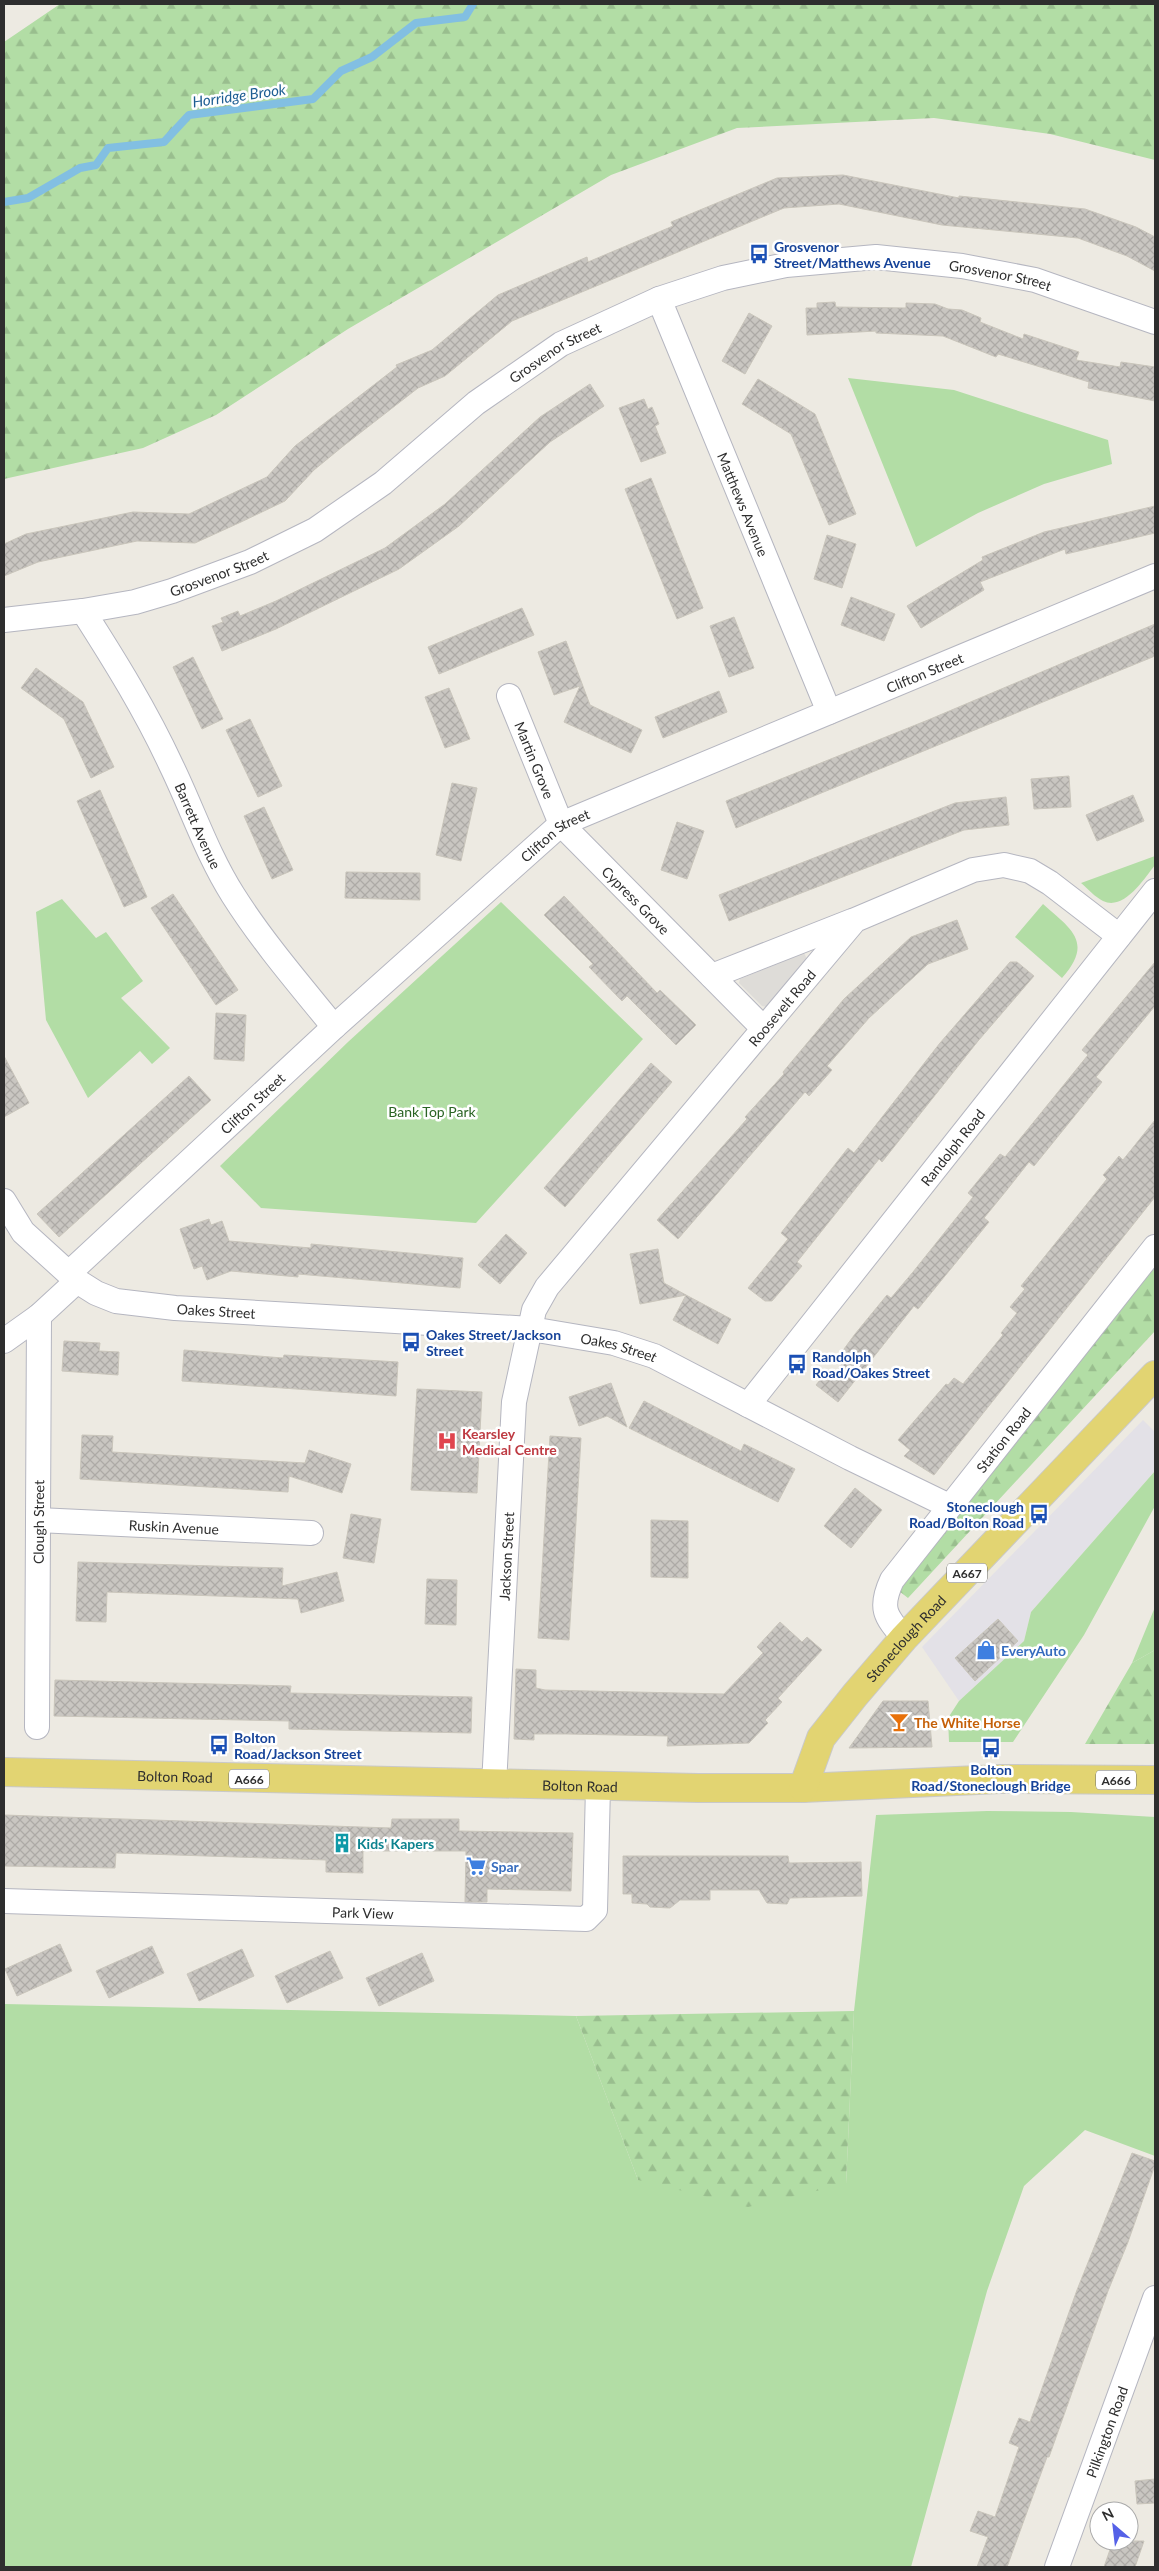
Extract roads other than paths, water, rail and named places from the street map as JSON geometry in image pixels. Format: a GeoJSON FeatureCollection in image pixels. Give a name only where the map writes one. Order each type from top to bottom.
{"type":"FeatureCollection","features":[{"type":"Feature","properties":{"kind":"main road","name":"Stoneclough Road"},"geometry":{"type":"LineString","coordinates":[[804,1788],[822,1738],[855,1695],[904,1638],[1155,1375]]}},
{"type":"Feature","properties":{"kind":"main road","name":"Bolton Road"},"geometry":{"type":"LineString","coordinates":[[4,1772],[598,1787],[804,1788],[1000,1779],[1155,1780]]}},
{"type":"Feature","properties":{"kind":"street","name":"Grosvenor Street"},"geometry":{"type":"LineString","coordinates":[[4,620],[83,611],[135,602],[172,591],[250,562],[315,530],[383,483],[476,403],[561,344],[659,299],[723,278],[786,265],[876,257],[962,266],[1035,280],[1155,322]]}},
{"type":"Feature","properties":{"kind":"street","name":"Matthews Avenue"},"geometry":{"type":"LineString","coordinates":[[659,299],[830,712]]}},
{"type":"Feature","properties":{"kind":"street","name":"Clifton Street"},"geometry":{"type":"LineString","coordinates":[[4,1342],[39,1316],[73,1277],[334,1027],[561,824],[1155,576]]}},
{"type":"Feature","properties":{"kind":"street","name":"Barrett Avenue"},"geometry":{"type":"LineString","coordinates":[[83,611],[133,689],[172,767],[204,842],[232,894],[259,934],[334,1027]]}},
{"type":"Feature","properties":{"kind":"street","name":"Martin Grove"},"geometry":{"type":"LineString","coordinates":[[509,696],[561,824]]}},
{"type":"Feature","properties":{"kind":"street","name":"Cypress Grove"},"geometry":{"type":"LineString","coordinates":[[561,824],[762,1028]]}},
{"type":"Feature","properties":{"kind":"street","name":"Roosevelt Road"},"geometry":{"type":"LineString","coordinates":[[531,1329],[534,1310],[547,1287],[762,1028],[855,920],[973,870],[1004,865],[1030,871],[1044,879],[1119,936]]}},
{"type":"Feature","properties":{"kind":"street","name":"Randolph Road"},"geometry":{"type":"LineString","coordinates":[[748,1404],[1155,891]]}},
{"type":"Feature","properties":{"kind":"street"},"geometry":{"type":"LineString","coordinates":[[712,976],[855,920]]}},
{"type":"Feature","properties":{"kind":"street","name":"Oakes Street"},"geometry":{"type":"LineString","coordinates":[[4,1201],[23,1232],[73,1277],[96,1293],[116,1301],[155,1306],[531,1329],[614,1343],[654,1356],[949,1506]]}},
{"type":"Feature","properties":{"kind":"street","name":"Station Road"},"geometry":{"type":"LineString","coordinates":[[904,1638],[891,1623],[884,1609],[885,1595],[892,1580],[1155,1248]]}},
{"type":"Feature","properties":{"kind":"street","name":"Clough Street"},"geometry":{"type":"LineString","coordinates":[[37,1727],[39,1316]]}},
{"type":"Feature","properties":{"kind":"street","name":"Jackson Street"},"geometry":{"type":"LineString","coordinates":[[494,1785],[514,1402],[524,1352],[531,1329]]}},
{"type":"Feature","properties":{"kind":"street","name":"Ruskin Avenue"},"geometry":{"type":"LineString","coordinates":[[38,1520],[311,1533]]}},
{"type":"Feature","properties":{"kind":"street","name":"Park View"},"geometry":{"type":"LineString","coordinates":[[4,1901],[586,1919],[595,1910],[598,1787]]}},
{"type":"Feature","properties":{"kind":"street","name":"Pilkington Road"},"geometry":{"type":"LineString","coordinates":[[1057,2567],[1147,2346],[1155,2298]]}},
{"type":"Feature","properties":{"kind":"waterway","name":"Horridge Brook"},"geometry":{"type":"LineString","coordinates":[[4,202],[28,198],[80,168],[96,165],[108,148],[164,142],[189,115],[313,99],[341,71],[372,57],[416,23],[465,17],[473,4]]}},
{"type":"Feature","properties":{"kind":"place","name":"Grosvenor Street/Matthews Avenue"},"geometry":{"type":"Point","coordinates":[759,254]}},
{"type":"Feature","properties":{"kind":"place","name":"Oakes Street/Jackson Street"},"geometry":{"type":"Point","coordinates":[411,1342]}},
{"type":"Feature","properties":{"kind":"place","name":"Randolph Road/Oakes Street"},"geometry":{"type":"Point","coordinates":[797,1364]}},
{"type":"Feature","properties":{"kind":"place","name":"Kearsley Medical Centre"},"geometry":{"type":"Point","coordinates":[447,1441]}},
{"type":"Feature","properties":{"kind":"place","name":"Stoneclough Road/Bolton Road"},"geometry":{"type":"Point","coordinates":[1039,1514]}},
{"type":"Feature","properties":{"kind":"place","name":"EveryAuto"},"geometry":{"type":"Point","coordinates":[986,1650]}},
{"type":"Feature","properties":{"kind":"place","name":"The White Horse"},"geometry":{"type":"Point","coordinates":[899,1722]}},
{"type":"Feature","properties":{"kind":"place","name":"Bolton Road/Jackson Street"},"geometry":{"type":"Point","coordinates":[219,1745]}},
{"type":"Feature","properties":{"kind":"place","name":"Bolton Road/Stoneclough Bridge"},"geometry":{"type":"Point","coordinates":[991,1748]}},
{"type":"Feature","properties":{"kind":"place","name":"Kids' Kapers"},"geometry":{"type":"Point","coordinates":[342,1843]}},
{"type":"Feature","properties":{"kind":"place","name":"Spar"},"geometry":{"type":"Point","coordinates":[476,1866]}},
{"type":"Feature","properties":{"kind":"park label","name":"Bank Top Park"},"geometry":{"type":"Point","coordinates":[432,1111]}}]}
